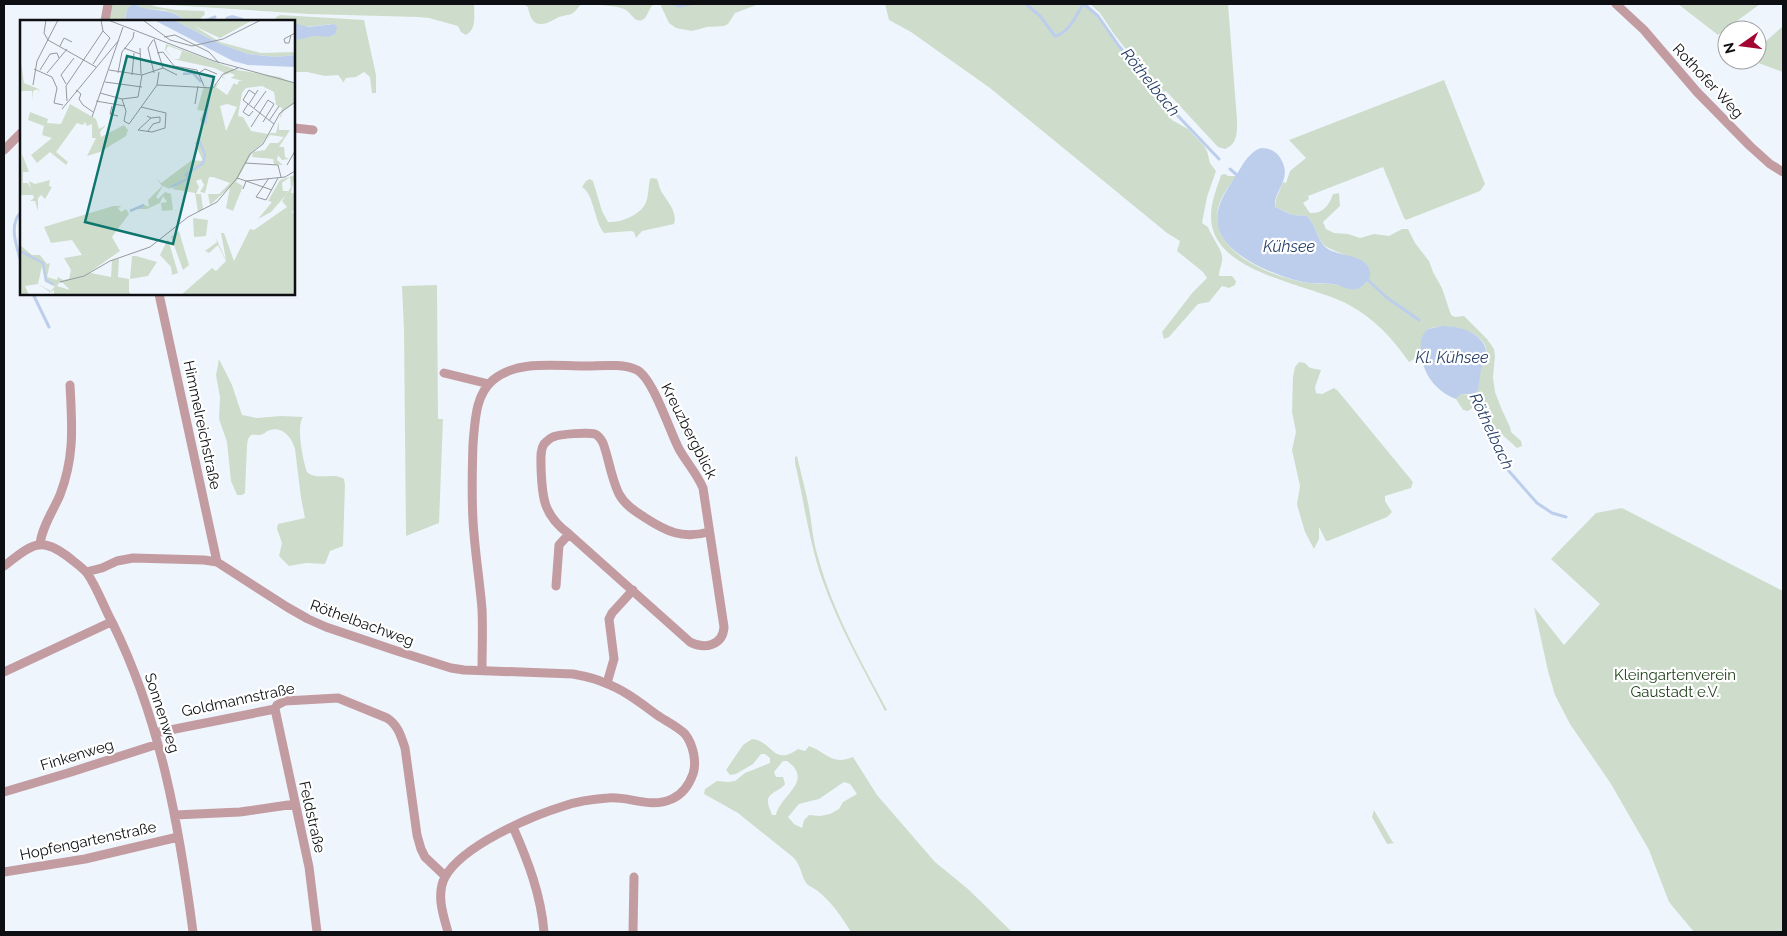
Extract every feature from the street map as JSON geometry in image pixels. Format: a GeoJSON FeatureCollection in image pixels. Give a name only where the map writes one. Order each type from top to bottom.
{"type":"FeatureCollection","features":[{"type":"Feature","properties":{"kind":"street"},"geometry":{"type":"LineString","coordinates":[[105,20],[108,4]]}},
{"type":"Feature","properties":{"kind":"street","name":"Rothofer Weg"},"geometry":{"type":"LineString","coordinates":[[1616,4],[1644,30],[1697,92],[1750,146],[1770,164],[1783,172]]}},
{"type":"Feature","properties":{"kind":"street"},"geometry":{"type":"LineString","coordinates":[[295,128],[313,130]]}},
{"type":"Feature","properties":{"kind":"street"},"geometry":{"type":"LineString","coordinates":[[4,150],[20,134]]}},
{"type":"Feature","properties":{"kind":"street","name":"Himmelreichstraße"},"geometry":{"type":"LineString","coordinates":[[159,295],[217,562]]}},
{"type":"Feature","properties":{"kind":"street","name":"Kreuzbergblick"},"geometry":{"type":"LineString","coordinates":[[489,384],[506,372],[531,366],[615,366],[639,372],[651,387],[679,449],[701,482],[706,498],[724,634],[716,643],[702,647],[690,642],[558,526],[545,504],[541,484],[541,452],[543,445],[552,437],[594,434],[603,443],[618,492],[627,505],[662,529],[672,533],[693,535],[710,532]]}},
{"type":"Feature","properties":{"kind":"street"},"geometry":{"type":"LineString","coordinates":[[444,373],[489,384],[482,394],[475,424],[472,478],[474,534],[482,610],[482,670]]}},
{"type":"Feature","properties":{"kind":"street"},"geometry":{"type":"LineString","coordinates":[[40,544],[41,535],[60,495],[68,472],[72,452],[70,385]]}},
{"type":"Feature","properties":{"kind":"street"},"geometry":{"type":"LineString","coordinates":[[556,586],[558,545],[569,534]]}},
{"type":"Feature","properties":{"kind":"street"},"geometry":{"type":"LineString","coordinates":[[4,566],[40,544],[53,548],[86,572],[111,622],[4,672]]}},
{"type":"Feature","properties":{"kind":"street","name":"Röthelbachweg"},"geometry":{"type":"LineString","coordinates":[[86,572],[102,568],[117,561],[133,558],[217,562],[287,607],[326,627],[451,668],[572,674],[607,683],[684,733],[692,750],[695,767],[688,785],[681,793],[663,802],[644,803],[611,798],[587,800],[556,809],[513,827]]}},
{"type":"Feature","properties":{"kind":"street"},"geometry":{"type":"LineString","coordinates":[[607,683],[614,659],[609,619],[612,612],[633,590]]}},
{"type":"Feature","properties":{"kind":"street","name":"Sonnenweg"},"geometry":{"type":"LineString","coordinates":[[111,622],[140,686],[158,744],[175,815],[192,932]]}},
{"type":"Feature","properties":{"kind":"street","name":"Goldmannstraße"},"geometry":{"type":"LineString","coordinates":[[155,733],[275,709],[277,705],[285,702],[338,698],[387,718],[394,722],[405,748],[417,835],[421,849],[425,857],[445,876]]}},
{"type":"Feature","properties":{"kind":"street","name":"Feldstraße"},"geometry":{"type":"LineString","coordinates":[[275,709],[309,867],[317,932]]}},
{"type":"Feature","properties":{"kind":"street","name":"Finkenweg"},"geometry":{"type":"LineString","coordinates":[[4,792],[158,744]]}},
{"type":"Feature","properties":{"kind":"street"},"geometry":{"type":"LineString","coordinates":[[175,815],[240,812],[295,804]]}},
{"type":"Feature","properties":{"kind":"street"},"geometry":{"type":"LineString","coordinates":[[448,932],[441,899],[445,876],[472,849],[513,827],[532,875],[539,899],[544,932]]}},
{"type":"Feature","properties":{"kind":"street","name":"Hopfengartenstraße"},"geometry":{"type":"LineString","coordinates":[[4,872],[85,859],[178,837]]}},
{"type":"Feature","properties":{"kind":"street"},"geometry":{"type":"LineString","coordinates":[[633,932],[634,877]]}},
{"type":"Feature","properties":{"kind":"green space"},"geometry":{"type":"Polygon","coordinates":[[[110,4],[148,4],[176,10],[204,11],[205,14],[200,19],[184,20],[176,14],[163,10],[143,9],[137,6],[126,12],[125,20],[107,20],[110,4]]]}},
{"type":"Feature","properties":{"kind":"green space"},"geometry":{"type":"Polygon","coordinates":[[[154,4],[474,4],[474,17],[472,29],[466,35],[461,32],[458,26],[429,18],[309,14],[154,4]]]}},
{"type":"Feature","properties":{"kind":"green space"},"geometry":{"type":"Polygon","coordinates":[[[523,4],[581,4],[569,15],[559,17],[547,23],[538,24],[529,14],[528,7],[523,4]]]}},
{"type":"Feature","properties":{"kind":"green space"},"geometry":{"type":"Polygon","coordinates":[[[593,4],[654,4],[646,17],[640,21],[622,8],[593,4]]]}},
{"type":"Feature","properties":{"kind":"green space"},"geometry":{"type":"Polygon","coordinates":[[[660,4],[759,4],[735,13],[728,24],[724,26],[707,27],[692,31],[676,28],[669,23],[660,4]]]}},
{"type":"Feature","properties":{"kind":"green space"},"geometry":{"type":"Polygon","coordinates":[[[885,4],[1084,4],[1098,18],[1145,82],[1173,112],[1169,114],[1172,120],[1188,129],[1207,151],[1210,163],[1216,171],[1207,197],[1202,223],[1208,227],[1222,256],[1219,276],[1232,276],[1236,281],[1235,285],[1229,288],[1222,286],[1209,302],[1198,304],[1169,337],[1164,339],[1162,332],[1193,292],[1207,278],[1203,272],[1177,251],[1180,241],[1167,233],[990,88],[911,32],[889,20],[885,4]]]}},
{"type":"Feature","properties":{"kind":"green space"},"geometry":{"type":"Polygon","coordinates":[[[1090,4],[1228,4],[1237,120],[1235,141],[1225,149],[1218,147],[1166,91],[1161,93],[1158,91],[1100,13],[1090,4]]]}},
{"type":"Feature","properties":{"kind":"green space"},"geometry":{"type":"Polygon","coordinates":[[[1678,4],[1760,4],[1738,20],[1717,20],[1717,34],[1678,4]]]}},
{"type":"Feature","properties":{"kind":"green space"},"geometry":{"type":"Polygon","coordinates":[[[280,15],[364,20],[376,75],[376,93],[372,93],[370,77],[364,72],[356,77],[346,78],[343,83],[338,75],[325,76],[307,72],[295,72],[295,40],[313,36],[333,36],[333,24],[305,27],[295,24],[295,20],[275,20],[276,17],[280,15]]]}},
{"type":"Feature","properties":{"kind":"green space"},"geometry":{"type":"Polygon","coordinates":[[[1783,26],[1783,72],[1767,66],[1767,40],[1783,26]]]}},
{"type":"Feature","properties":{"kind":"green space"},"geometry":{"type":"Polygon","coordinates":[[[1444,80],[1485,184],[1480,191],[1406,220],[1383,167],[1308,196],[1309,199],[1303,203],[1310,213],[1318,212],[1327,206],[1333,194],[1339,193],[1340,206],[1323,222],[1326,229],[1334,233],[1348,234],[1360,238],[1374,234],[1389,236],[1402,229],[1408,229],[1415,243],[1429,261],[1442,288],[1451,315],[1455,317],[1464,316],[1487,339],[1494,349],[1493,377],[1495,392],[1511,432],[1521,441],[1522,446],[1517,448],[1496,429],[1484,409],[1475,406],[1468,411],[1463,410],[1456,399],[1461,394],[1471,395],[1476,393],[1480,370],[1487,354],[1485,344],[1479,338],[1463,329],[1454,327],[1444,326],[1428,329],[1422,337],[1421,359],[1414,359],[1409,362],[1382,330],[1358,310],[1244,264],[1227,251],[1215,235],[1211,215],[1214,195],[1221,175],[1237,176],[1227,188],[1220,202],[1217,218],[1221,233],[1229,246],[1241,257],[1272,273],[1302,282],[1335,284],[1351,289],[1362,286],[1366,283],[1369,276],[1369,269],[1364,262],[1323,244],[1307,216],[1292,215],[1275,207],[1283,182],[1286,183],[1290,171],[1306,158],[1289,140],[1444,80]]]}},
{"type":"Feature","properties":{"kind":"green space"},"geometry":{"type":"Polygon","coordinates":[[[590,179],[593,181],[602,211],[608,222],[613,222],[628,218],[641,210],[647,200],[650,179],[657,179],[661,191],[671,207],[675,220],[674,224],[642,231],[636,238],[634,232],[631,231],[604,233],[598,222],[592,201],[586,190],[582,187],[586,181],[590,179]]]}},
{"type":"Feature","properties":{"kind":"green space"},"geometry":{"type":"Polygon","coordinates":[[[437,285],[438,419],[443,419],[439,523],[406,536],[402,286],[437,285]]]}},
{"type":"Feature","properties":{"kind":"green space"},"geometry":{"type":"Polygon","coordinates":[[[219,359],[232,385],[242,415],[257,418],[303,417],[300,435],[307,472],[315,476],[335,476],[344,479],[343,546],[330,551],[325,564],[306,563],[289,566],[279,556],[282,543],[277,529],[278,524],[305,518],[295,449],[292,441],[283,431],[275,429],[262,435],[251,435],[248,439],[245,493],[237,495],[231,481],[227,442],[219,419],[220,397],[216,375],[219,359]]]}},
{"type":"Feature","properties":{"kind":"green space"},"geometry":{"type":"Polygon","coordinates":[[[1299,362],[1305,363],[1310,368],[1321,370],[1315,387],[1316,393],[1322,394],[1334,388],[1338,391],[1413,482],[1411,488],[1385,496],[1385,501],[1392,512],[1387,517],[1328,541],[1326,541],[1319,527],[1319,539],[1314,549],[1305,532],[1297,504],[1300,486],[1292,450],[1296,432],[1292,412],[1293,377],[1295,367],[1299,362]]]}},
{"type":"Feature","properties":{"kind":"green space"},"geometry":{"type":"Polygon","coordinates":[[[797,456],[808,502],[815,545],[824,577],[831,597],[858,655],[887,710],[885,711],[843,630],[817,565],[795,463],[795,457],[797,456]]]}},
{"type":"Feature","properties":{"kind":"green space","name":"Kleingartenverein Gaustadt e.V."},"geometry":{"type":"Polygon","coordinates":[[[1622,508],[1783,591],[1783,932],[1694,932],[1669,902],[1649,850],[1611,784],[1570,724],[1555,695],[1534,607],[1564,645],[1600,604],[1551,559],[1596,513],[1622,508]]]}},
{"type":"Feature","properties":{"kind":"green space"},"geometry":{"type":"Polygon","coordinates":[[[752,739],[765,744],[778,754],[783,755],[790,754],[798,749],[805,751],[809,746],[834,759],[840,760],[853,757],[877,795],[935,862],[968,889],[1012,932],[851,932],[828,901],[806,883],[794,858],[738,813],[704,794],[705,789],[717,781],[735,781],[745,773],[770,763],[770,758],[765,754],[761,754],[753,764],[736,774],[730,775],[726,770],[743,745],[752,739]],[[783,761],[774,772],[776,777],[783,777],[785,784],[768,799],[772,815],[776,815],[783,801],[797,782],[798,775],[795,768],[787,761],[783,761]],[[844,782],[819,799],[799,804],[788,817],[794,824],[802,828],[804,820],[809,815],[820,816],[830,814],[839,809],[843,802],[857,794],[850,784],[844,782]]]}},
{"type":"Feature","properties":{"kind":"green space"},"geometry":{"type":"Polygon","coordinates":[[[1374,810],[1394,843],[1387,844],[1372,817],[1374,810]]]}},
{"type":"Feature","properties":{"kind":"water"},"geometry":{"type":"Polygon","coordinates":[[[135,4],[146,9],[172,13],[184,20],[125,20],[128,8],[135,4]]]}},
{"type":"Feature","properties":{"kind":"water"},"geometry":{"type":"Polygon","coordinates":[[[232,15],[244,20],[224,20],[226,17],[232,15]]]}},
{"type":"Feature","properties":{"kind":"water"},"geometry":{"type":"Polygon","coordinates":[[[295,23],[308,27],[334,24],[337,27],[335,34],[332,36],[314,36],[295,40],[295,23]]]}},
{"type":"Feature","properties":{"kind":"water","name":"Kühsee"},"geometry":{"type":"Polygon","coordinates":[[[1261,148],[1275,152],[1279,156],[1285,171],[1275,201],[1275,207],[1292,215],[1307,216],[1324,246],[1333,252],[1355,257],[1366,264],[1370,270],[1370,277],[1366,283],[1356,289],[1350,289],[1334,284],[1297,281],[1256,265],[1232,249],[1224,240],[1217,220],[1223,196],[1247,158],[1261,148]]]}},
{"type":"Feature","properties":{"kind":"water","name":"Kl. Kühsee"},"geometry":{"type":"Polygon","coordinates":[[[1442,326],[1465,330],[1478,337],[1483,343],[1487,358],[1481,369],[1478,390],[1475,394],[1461,394],[1456,399],[1436,386],[1427,374],[1422,359],[1422,339],[1428,329],[1442,326]]]}},
{"type":"Feature","properties":{"kind":"waterway","name":"Röthelbach"},"geometry":{"type":"LineString","coordinates":[[674,4],[679,6],[690,4]]}},
{"type":"Feature","properties":{"kind":"waterway","name":"Röthelbach"},"geometry":{"type":"LineString","coordinates":[[1026,4],[1040,16],[1055,36],[1068,28],[1083,4]]}},
{"type":"Feature","properties":{"kind":"waterway","name":"Röthelbach"},"geometry":{"type":"LineString","coordinates":[[1084,4],[1098,16],[1159,96],[1219,159]]}},
{"type":"Feature","properties":{"kind":"waterway","name":"Röthelbach"},"geometry":{"type":"LineString","coordinates":[[208,20],[215,17]]}},
{"type":"Feature","properties":{"kind":"waterway","name":"Röthelbach"},"geometry":{"type":"LineString","coordinates":[[1230,169],[1237,175]]}},
{"type":"Feature","properties":{"kind":"waterway"},"geometry":{"type":"LineString","coordinates":[[20,213],[17,217],[14,230],[20,258]]}},
{"type":"Feature","properties":{"kind":"waterway","name":"Röthelbach"},"geometry":{"type":"LineString","coordinates":[[1368,280],[1386,297],[1419,320]]}},
{"type":"Feature","properties":{"kind":"waterway"},"geometry":{"type":"LineString","coordinates":[[33,295],[49,327]]}},
{"type":"Feature","properties":{"kind":"waterway","name":"Röthelbach"},"geometry":{"type":"LineString","coordinates":[[1475,391],[1479,410],[1487,416],[1493,436],[1508,470],[1537,503],[1552,513],[1566,517]]}}]}
